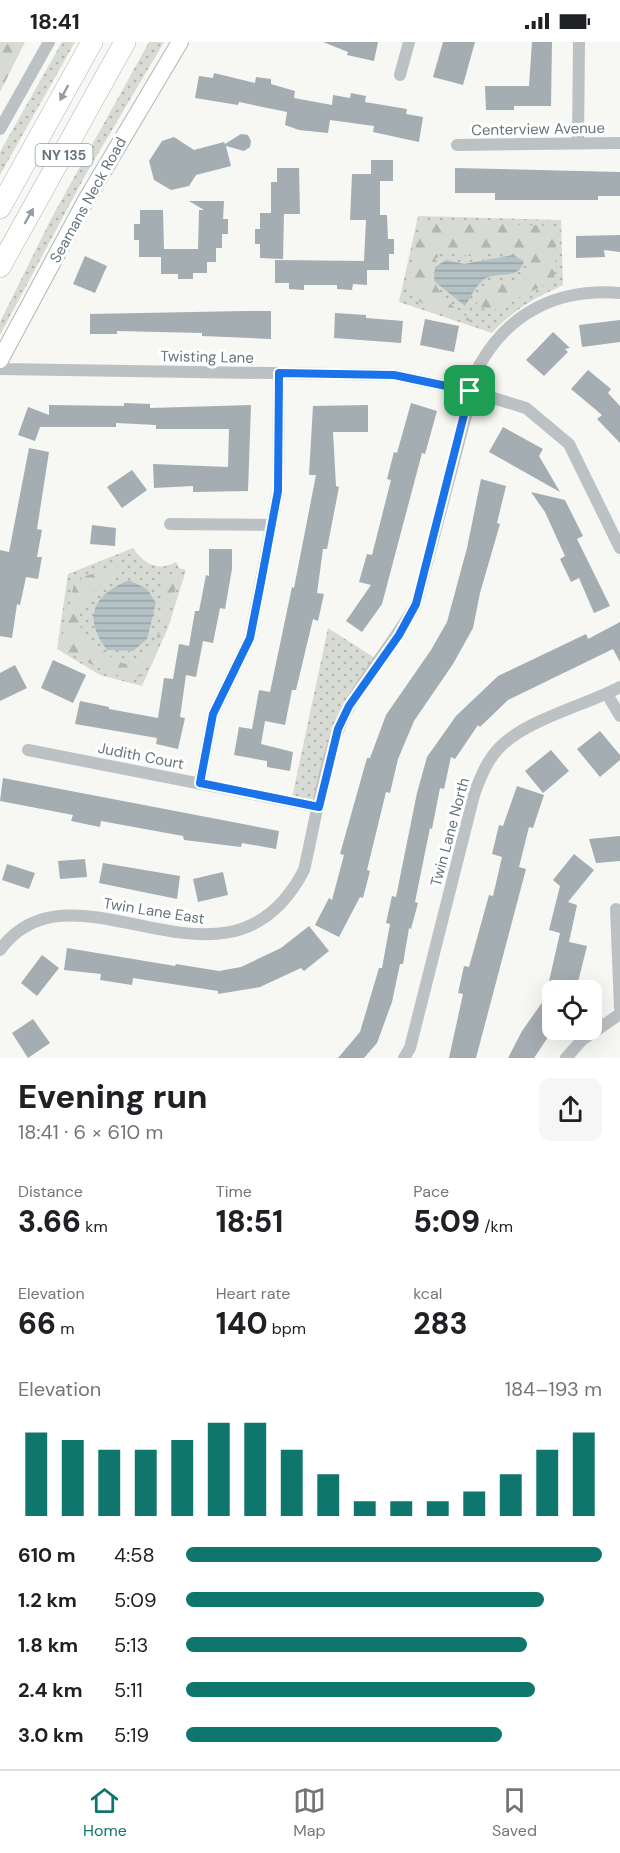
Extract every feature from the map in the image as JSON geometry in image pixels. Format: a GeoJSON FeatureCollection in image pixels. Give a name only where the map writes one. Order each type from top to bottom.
{"type":"FeatureCollection","features":[{"type":"Feature","properties":{"kind":"highway","name":"NY 135"},"geometry":{"type":"LineString","coordinates":[[0,208],[92,42]]}},
{"type":"Feature","properties":{"kind":"highway","name":"NY 135"},"geometry":{"type":"LineString","coordinates":[[0,267],[125,42]]}},
{"type":"Feature","properties":{"kind":"main road","name":"Seamans Neck Road"},"geometry":{"type":"LineString","coordinates":[[0,360],[86,200],[180,42]]}},
{"type":"Feature","properties":{"kind":"street"},"geometry":{"type":"LineString","coordinates":[[0,129],[49,42]]}},
{"type":"Feature","properties":{"kind":"street"},"geometry":{"type":"LineString","coordinates":[[400,75],[409,42]]}},
{"type":"Feature","properties":{"kind":"street"},"geometry":{"type":"LineString","coordinates":[[578,142],[579,42]]}},
{"type":"Feature","properties":{"kind":"street","name":"Centerview Avenue"},"geometry":{"type":"LineString","coordinates":[[457,145],[620,143]]}},
{"type":"Feature","properties":{"kind":"street","name":"Twin Lane East"},"geometry":{"type":"LineString","coordinates":[[2,941],[26,926],[61,915],[84,915],[193,935],[235,932],[273,911],[293,891],[304,870],[338,729],[349,706],[399,635],[416,604],[478,366],[507,326],[527,312],[561,297],[600,291],[620,293]]}},
{"type":"Feature","properties":{"kind":"street","name":"Twisting Lane"},"geometry":{"type":"LineString","coordinates":[[0,369],[394,375],[470,391],[526,408],[569,444],[620,548]]}},
{"type":"Feature","properties":{"kind":"street"},"geometry":{"type":"LineString","coordinates":[[200,783],[213,714],[250,638],[272,525],[278,491],[279,373]]}},
{"type":"Feature","properties":{"kind":"street"},"geometry":{"type":"LineString","coordinates":[[170,524],[272,525]]}},
{"type":"Feature","properties":{"kind":"street","name":"Twin Lane North"},"geometry":{"type":"LineString","coordinates":[[405,1058],[410,1048],[474,795],[483,771],[500,747],[526,729],[620,687]]}},
{"type":"Feature","properties":{"kind":"street"},"geometry":{"type":"LineString","coordinates":[[607,694],[620,716]]}},
{"type":"Feature","properties":{"kind":"street","name":"Judith Court"},"geometry":{"type":"LineString","coordinates":[[28,750],[319,807]]}},
{"type":"Feature","properties":{"kind":"street"},"geometry":{"type":"LineString","coordinates":[[616,909],[620,1008]]}},
{"type":"Feature","properties":{"kind":"street"},"geometry":{"type":"LineString","coordinates":[[566,1058],[582,1040],[620,1014]]}},
{"type":"Feature","properties":{"kind":"green space"},"geometry":{"type":"Polygon","coordinates":[[[0,42],[25,42],[0,92],[0,42]]]}},
{"type":"Feature","properties":{"kind":"green space"},"geometry":{"type":"Polygon","coordinates":[[[62,42],[75,42],[0,175],[0,152],[62,42]]]}},
{"type":"Feature","properties":{"kind":"green space"},"geometry":{"type":"Polygon","coordinates":[[[149,42],[164,42],[86,174],[0,335],[0,322],[51,219],[149,42]]]}},
{"type":"Feature","properties":{"kind":"green space"},"geometry":{"type":"Polygon","coordinates":[[[418,216],[561,220],[563,285],[525,305],[492,333],[399,302],[418,216]]]}},
{"type":"Feature","properties":{"kind":"green space"},"geometry":{"type":"Polygon","coordinates":[[[426,221],[552,226],[557,232],[554,280],[494,310],[480,308],[475,300],[479,290],[487,283],[510,283],[524,278],[529,268],[525,258],[512,249],[476,257],[442,252],[431,264],[436,284],[444,298],[473,322],[427,307],[407,287],[420,226],[426,221]]]}},
{"type":"Feature","properties":{"kind":"green space"},"geometry":{"type":"Polygon","coordinates":[[[133,548],[152,565],[163,566],[176,562],[179,568],[186,570],[168,628],[142,686],[100,675],[57,649],[68,574],[133,548]]]}},
{"type":"Feature","properties":{"kind":"green space"},"geometry":{"type":"Polygon","coordinates":[[[124,564],[84,603],[80,619],[81,634],[99,650],[124,664],[143,656],[151,649],[156,640],[161,619],[162,578],[173,573],[180,573],[157,646],[144,671],[136,679],[109,673],[63,650],[61,643],[74,584],[86,576],[124,564]]]}},
{"type":"Feature","properties":{"kind":"green space"},"geometry":{"type":"Polygon","coordinates":[[[328,628],[378,660],[348,702],[317,804],[292,798],[328,628]]]}},
{"type":"Feature","properties":{"kind":"shaded area"},"geometry":{"type":"Polygon","coordinates":[[[513,255],[524,261],[518,271],[486,278],[477,287],[465,306],[434,281],[435,267],[446,260],[464,264],[513,255]]]}},
{"type":"Feature","properties":{"kind":"shaded area"},"geometry":{"type":"Polygon","coordinates":[[[129,580],[147,589],[156,603],[147,639],[133,651],[107,650],[95,627],[93,617],[95,608],[107,593],[129,580]]]}},
{"type":"Feature","properties":{"kind":"building"},"geometry":{"type":"Polygon","coordinates":[[[323,42],[378,42],[374,61],[347,55],[348,52],[323,42]]]}},
{"type":"Feature","properties":{"kind":"building"},"geometry":{"type":"Polygon","coordinates":[[[443,42],[475,42],[463,85],[433,77],[443,42]]]}},
{"type":"Feature","properties":{"kind":"building"},"geometry":{"type":"Polygon","coordinates":[[[532,42],[552,42],[551,106],[514,106],[514,110],[486,110],[485,86],[529,86],[532,42]]]}},
{"type":"Feature","properties":{"kind":"building"},"geometry":{"type":"Polygon","coordinates":[[[214,73],[255,83],[256,77],[271,79],[271,84],[295,91],[294,98],[332,105],[333,95],[350,98],[351,93],[366,96],[365,102],[407,109],[406,114],[423,117],[419,142],[373,132],[374,126],[330,120],[328,133],[299,130],[285,125],[287,112],[239,102],[238,105],[195,98],[199,76],[213,78],[214,73]]]}},
{"type":"Feature","properties":{"kind":"building"},"geometry":{"type":"Polygon","coordinates":[[[241,134],[248,135],[251,141],[250,147],[244,151],[226,146],[231,166],[196,175],[189,186],[171,190],[154,180],[149,161],[162,141],[174,137],[194,150],[224,142],[225,144],[241,134]]]}},
{"type":"Feature","properties":{"kind":"building"},"geometry":{"type":"Polygon","coordinates":[[[371,160],[393,160],[393,181],[380,181],[380,215],[387,215],[388,239],[394,239],[394,254],[389,254],[389,270],[367,270],[367,285],[353,284],[352,290],[337,289],[337,285],[304,285],[304,290],[289,289],[289,283],[275,283],[275,260],[364,261],[366,220],[350,220],[352,174],[371,174],[371,160]]]}},
{"type":"Feature","properties":{"kind":"building"},"geometry":{"type":"Polygon","coordinates":[[[277,168],[299,168],[300,214],[284,214],[283,259],[260,258],[260,244],[255,244],[255,229],[260,229],[260,213],[271,213],[271,182],[277,182],[277,168]]]}},
{"type":"Feature","properties":{"kind":"building"},"geometry":{"type":"Polygon","coordinates":[[[455,168],[620,172],[620,196],[598,196],[598,200],[495,200],[495,193],[455,193],[455,168]]]}},
{"type":"Feature","properties":{"kind":"building"},"geometry":{"type":"Polygon","coordinates":[[[189,201],[224,201],[223,219],[228,219],[228,234],[222,234],[222,248],[216,248],[216,262],[207,262],[207,273],[193,273],[193,279],[178,279],[178,274],[161,274],[161,257],[139,257],[139,240],[134,240],[134,224],[140,224],[140,210],[163,210],[164,249],[198,249],[199,210],[204,210],[189,201]]]}},
{"type":"Feature","properties":{"kind":"building"},"geometry":{"type":"Polygon","coordinates":[[[620,235],[620,252],[604,250],[605,257],[576,258],[576,236],[620,235]]]}},
{"type":"Feature","properties":{"kind":"building"},"geometry":{"type":"Polygon","coordinates":[[[85,256],[107,266],[95,293],[73,284],[85,256]]]}},
{"type":"Feature","properties":{"kind":"building"},"geometry":{"type":"Polygon","coordinates":[[[271,311],[271,339],[202,336],[202,333],[117,331],[117,334],[90,334],[90,314],[271,311]]]}},
{"type":"Feature","properties":{"kind":"building"},"geometry":{"type":"Polygon","coordinates":[[[335,313],[403,321],[401,343],[334,338],[335,313]]]}},
{"type":"Feature","properties":{"kind":"building"},"geometry":{"type":"Polygon","coordinates":[[[425,319],[459,326],[454,352],[420,345],[425,319]]]}},
{"type":"Feature","properties":{"kind":"building"},"geometry":{"type":"Polygon","coordinates":[[[620,320],[620,342],[582,347],[579,325],[620,320]]]}},
{"type":"Feature","properties":{"kind":"building"},"geometry":{"type":"Polygon","coordinates":[[[553,332],[570,348],[565,349],[568,352],[544,376],[526,360],[553,332]]]}},
{"type":"Feature","properties":{"kind":"building"},"geometry":{"type":"Polygon","coordinates":[[[588,370],[611,389],[608,393],[620,406],[620,443],[597,419],[602,415],[571,389],[588,370]]]}},
{"type":"Feature","properties":{"kind":"building"},"geometry":{"type":"Polygon","coordinates":[[[124,403],[150,404],[150,408],[251,405],[248,491],[193,492],[193,486],[154,488],[153,464],[228,467],[229,429],[156,429],[156,425],[116,423],[116,427],[40,427],[35,441],[18,435],[28,407],[49,415],[49,405],[124,406],[124,403]]]}},
{"type":"Feature","properties":{"kind":"building"},"geometry":{"type":"Polygon","coordinates":[[[411,403],[437,411],[425,454],[422,453],[382,604],[362,632],[346,621],[371,585],[359,582],[367,554],[372,555],[391,480],[387,479],[411,403]]]}},
{"type":"Feature","properties":{"kind":"building"},"geometry":{"type":"Polygon","coordinates":[[[368,405],[368,432],[333,432],[336,486],[339,487],[327,549],[323,549],[317,593],[324,594],[318,621],[313,619],[296,690],[292,690],[285,725],[265,721],[261,744],[293,752],[290,771],[267,767],[267,761],[234,755],[239,727],[252,729],[259,690],[270,692],[292,587],[294,588],[316,475],[309,475],[313,406],[368,405]]]}},
{"type":"Feature","properties":{"kind":"building"},"geometry":{"type":"Polygon","coordinates":[[[503,427],[543,449],[539,456],[560,492],[489,452],[503,427]]]}},
{"type":"Feature","properties":{"kind":"building"},"geometry":{"type":"Polygon","coordinates":[[[29,448],[49,452],[37,529],[42,530],[37,557],[42,557],[38,579],[26,577],[20,605],[17,604],[12,638],[0,636],[0,550],[9,552],[29,448]]]}},
{"type":"Feature","properties":{"kind":"building"},"geometry":{"type":"Polygon","coordinates":[[[132,470],[147,490],[122,508],[107,487],[132,470]]]}},
{"type":"Feature","properties":{"kind":"building"},"geometry":{"type":"Polygon","coordinates":[[[481,479],[506,486],[497,523],[500,524],[480,593],[473,628],[453,664],[414,721],[398,759],[390,793],[386,792],[367,870],[370,871],[363,898],[360,897],[339,937],[315,925],[329,898],[332,900],[344,855],[340,854],[367,758],[370,758],[386,715],[431,650],[447,622],[467,548],[481,479]]]}},
{"type":"Feature","properties":{"kind":"building"},"geometry":{"type":"Polygon","coordinates":[[[531,492],[565,500],[583,536],[577,539],[610,606],[594,613],[579,578],[571,582],[560,559],[565,556],[545,512],[531,492]]]}},
{"type":"Feature","properties":{"kind":"building"},"geometry":{"type":"Polygon","coordinates":[[[92,525],[116,528],[115,546],[90,544],[92,525]]]}},
{"type":"Feature","properties":{"kind":"building"},"geometry":{"type":"Polygon","coordinates":[[[209,549],[232,549],[232,569],[225,609],[220,608],[213,643],[203,641],[196,677],[186,675],[180,717],[185,718],[178,749],[156,744],[157,738],[75,724],[80,701],[158,718],[164,678],[173,679],[179,644],[189,646],[195,611],[199,611],[206,575],[209,576],[209,549]]]}},
{"type":"Feature","properties":{"kind":"building"},"geometry":{"type":"Polygon","coordinates":[[[620,622],[620,662],[613,649],[508,700],[480,727],[478,725],[455,759],[451,757],[444,789],[440,788],[432,829],[430,828],[415,902],[418,903],[411,929],[409,928],[403,964],[400,964],[392,1002],[377,1043],[364,1058],[338,1058],[360,1032],[379,968],[382,968],[390,924],[386,923],[392,896],[396,897],[417,793],[427,757],[456,716],[498,676],[586,634],[588,639],[620,622]]]}},
{"type":"Feature","properties":{"kind":"building"},"geometry":{"type":"Polygon","coordinates":[[[53,660],[86,675],[73,703],[41,688],[53,660]]]}},
{"type":"Feature","properties":{"kind":"building"},"geometry":{"type":"Polygon","coordinates":[[[15,665],[27,688],[0,701],[0,673],[15,665]]]}},
{"type":"Feature","properties":{"kind":"building"},"geometry":{"type":"Polygon","coordinates":[[[600,731],[620,755],[620,760],[600,777],[577,749],[600,731]]]}},
{"type":"Feature","properties":{"kind":"building"},"geometry":{"type":"Polygon","coordinates":[[[551,750],[569,771],[543,793],[525,771],[551,750]]]}},
{"type":"Feature","properties":{"kind":"building"},"geometry":{"type":"Polygon","coordinates":[[[3,778],[279,831],[276,849],[242,843],[241,847],[184,840],[183,836],[101,821],[100,827],[71,821],[73,815],[0,801],[3,778]]]}},
{"type":"Feature","properties":{"kind":"building"},"geometry":{"type":"Polygon","coordinates":[[[517,786],[544,795],[533,828],[529,827],[519,867],[526,869],[476,1058],[449,1058],[463,994],[458,993],[464,966],[469,967],[489,895],[493,896],[502,857],[492,854],[499,825],[503,826],[517,786]]]}},
{"type":"Feature","properties":{"kind":"building"},"geometry":{"type":"Polygon","coordinates":[[[620,836],[620,861],[596,863],[589,839],[620,836]]]}},
{"type":"Feature","properties":{"kind":"building"},"geometry":{"type":"Polygon","coordinates":[[[574,854],[594,870],[568,902],[577,905],[569,942],[587,946],[578,980],[549,980],[560,933],[549,930],[560,886],[553,880],[574,854]]]}},
{"type":"Feature","properties":{"kind":"building"},"geometry":{"type":"Polygon","coordinates":[[[85,859],[87,877],[60,879],[58,861],[85,859]]]}},
{"type":"Feature","properties":{"kind":"building"},"geometry":{"type":"Polygon","coordinates":[[[103,863],[180,876],[177,899],[99,883],[103,863]]]}},
{"type":"Feature","properties":{"kind":"building"},"geometry":{"type":"Polygon","coordinates":[[[7,864],[35,873],[29,889],[2,880],[7,864]]]}},
{"type":"Feature","properties":{"kind":"building"},"geometry":{"type":"Polygon","coordinates":[[[223,872],[228,895],[198,902],[193,879],[223,872]]]}},
{"type":"Feature","properties":{"kind":"building"},"geometry":{"type":"Polygon","coordinates":[[[309,926],[329,951],[304,971],[301,968],[260,987],[218,994],[218,991],[133,978],[132,985],[100,980],[101,974],[64,970],[67,948],[219,971],[241,967],[281,948],[309,926]]]}},
{"type":"Feature","properties":{"kind":"building"},"geometry":{"type":"Polygon","coordinates":[[[42,955],[59,968],[37,996],[21,983],[42,955]]]}},
{"type":"Feature","properties":{"kind":"building"},"geometry":{"type":"Polygon","coordinates":[[[542,1003],[542,1040],[546,1040],[534,1058],[508,1058],[522,1031],[542,1003]]]}},
{"type":"Feature","properties":{"kind":"building"},"geometry":{"type":"Polygon","coordinates":[[[33,1019],[50,1043],[28,1058],[12,1033],[33,1019]]]}},
{"type":"Feature","properties":{"kind":"route"},"geometry":{"type":"LineString","coordinates":[[279,373],[394,375],[470,391],[416,604],[399,635],[349,706],[338,729],[319,807],[200,783],[213,714],[250,638],[261,582],[278,491],[279,373]]}}]}
